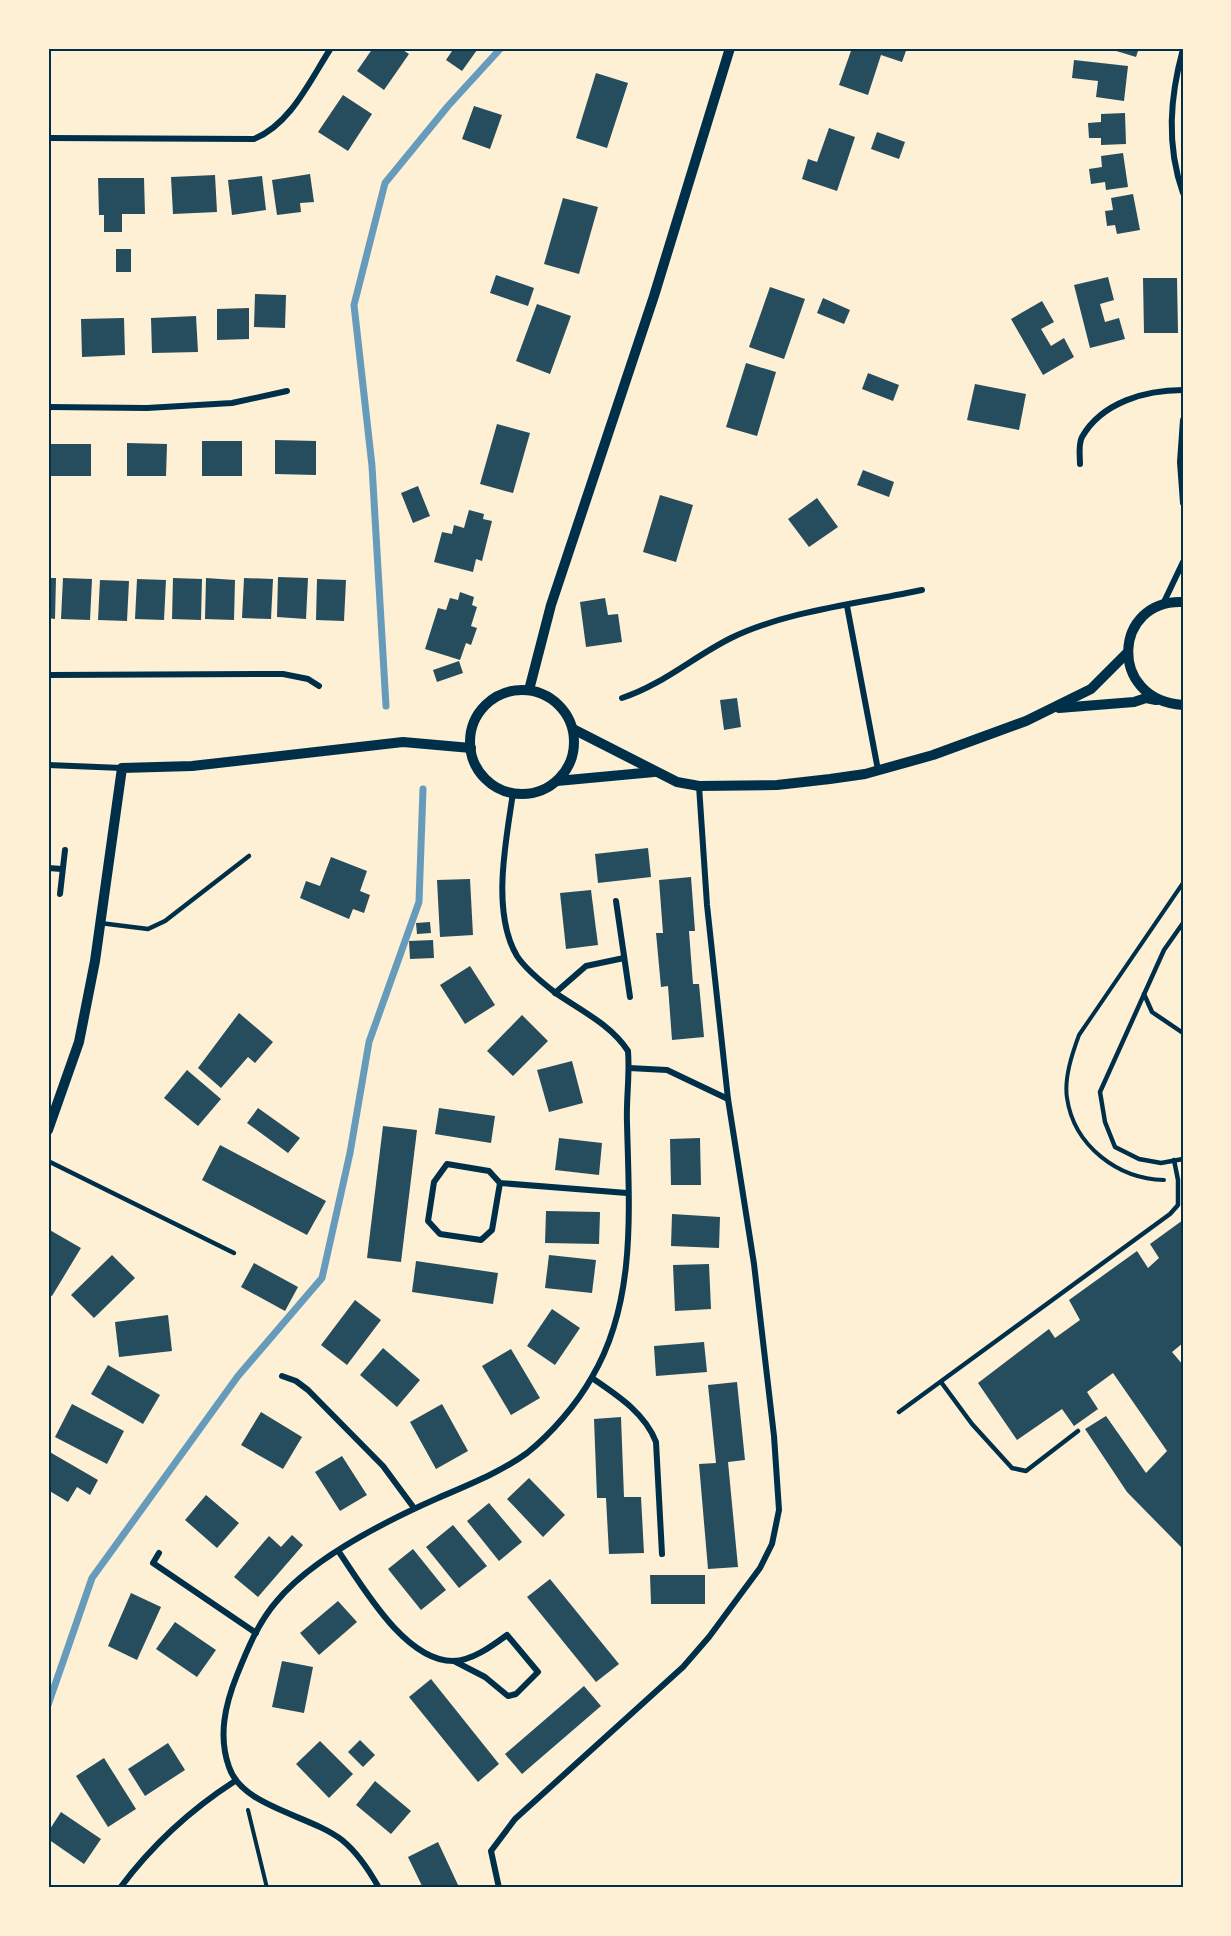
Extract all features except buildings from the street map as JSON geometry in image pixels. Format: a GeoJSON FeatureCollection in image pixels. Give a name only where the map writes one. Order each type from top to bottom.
{"type":"FeatureCollection","features":[{"type":"Feature","properties":{"kind":"street"},"geometry":{"type":"LineString","coordinates":[[48,138],[254,139],[268,132],[281,121],[331,48]]}},
{"type":"Feature","properties":{"kind":"street"},"geometry":{"type":"LineString","coordinates":[[529,690],[551,604],[651,307],[730,48]]}},
{"type":"Feature","properties":{"kind":"street"},"geometry":{"type":"LineString","coordinates":[[1183,50],[1173,98],[1171,138],[1176,173],[1183,193]]}},
{"type":"Feature","properties":{"kind":"street"},"geometry":{"type":"LineString","coordinates":[[1080,464],[1080,439],[1096,420],[1117,404],[1157,390],[1183,390]]}},
{"type":"Feature","properties":{"kind":"street"},"geometry":{"type":"LineString","coordinates":[[48,407],[147,408],[232,404],[286,391]]}},
{"type":"Feature","properties":{"kind":"street"},"geometry":{"type":"LineString","coordinates":[[1183,420],[1180,462],[1183,503]]}},
{"type":"Feature","properties":{"kind":"street"},"geometry":{"type":"LineString","coordinates":[[1163,604],[1183,562]]}},
{"type":"Feature","properties":{"kind":"street"},"geometry":{"type":"LineString","coordinates":[[622,698],[644,691],[732,637],[787,618],[922,590]]}},
{"type":"Feature","properties":{"kind":"street"},"geometry":{"type":"LineString","coordinates":[[1156,700],[1135,680],[1127,653],[1131,634],[1141,618],[1163,604],[1183,602]]}},
{"type":"Feature","properties":{"kind":"street"},"geometry":{"type":"LineString","coordinates":[[847,606],[878,770]]}},
{"type":"Feature","properties":{"kind":"street"},"geometry":{"type":"LineString","coordinates":[[573,729],[678,782],[699,786],[777,785],[878,770],[968,743],[1056,708],[1091,689],[1127,653]]}},
{"type":"Feature","properties":{"kind":"street"},"geometry":{"type":"LineString","coordinates":[[48,675],[283,674],[308,679],[319,686]]}},
{"type":"Feature","properties":{"kind":"street"},"geometry":{"type":"LineString","coordinates":[[557,781],[572,758],[575,741],[573,729],[560,705],[544,695],[529,690],[505,693],[483,708],[473,723],[471,748],[477,768],[494,787],[513,793],[535,793],[557,781],[655,772]]}},
{"type":"Feature","properties":{"kind":"street"},"geometry":{"type":"LineString","coordinates":[[1056,708],[1134,702],[1146,698],[1183,705]]}},
{"type":"Feature","properties":{"kind":"street"},"geometry":{"type":"LineString","coordinates":[[48,765],[122,768],[192,766],[403,742],[471,748]]}},
{"type":"Feature","properties":{"kind":"street"},"geometry":{"type":"LineString","coordinates":[[48,1130],[79,1042],[100,923],[122,768]]}},
{"type":"Feature","properties":{"kind":"street"},"geometry":{"type":"LineString","coordinates":[[499,1888],[491,1851],[499,1837],[515,1819],[683,1667],[736,1603],[760,1568],[772,1544],[779,1510],[774,1436],[754,1264],[728,1099],[707,905],[699,786]]}},
{"type":"Feature","properties":{"kind":"street"},"geometry":{"type":"LineString","coordinates":[[379,1888],[366,1865],[343,1840],[313,1822],[274,1807],[247,1792],[235,1781],[224,1748],[225,1717],[234,1684],[256,1633],[275,1603],[292,1586],[389,1520],[480,1479],[527,1453],[557,1423],[592,1378],[605,1350],[624,1284],[629,1242],[627,1193],[629,1068],[627,1051],[618,1036],[555,993],[517,956],[508,929],[502,893],[513,793]]}},
{"type":"Feature","properties":{"kind":"street"},"geometry":{"type":"LineString","coordinates":[[60,894],[64,850]]}},
{"type":"Feature","properties":{"kind":"street"},"geometry":{"type":"LineString","coordinates":[[48,868],[62,869]]}},
{"type":"Feature","properties":{"kind":"street"},"geometry":{"type":"LineString","coordinates":[[616,901],[630,997]]}},
{"type":"Feature","properties":{"kind":"street"},"geometry":{"type":"LineString","coordinates":[[555,993],[586,966],[624,958]]}},
{"type":"Feature","properties":{"kind":"street"},"geometry":{"type":"LineString","coordinates":[[629,1068],[667,1070],[728,1099]]}},
{"type":"Feature","properties":{"kind":"street"},"geometry":{"type":"LineString","coordinates":[[500,1183],[492,1230],[481,1240],[440,1234],[428,1221],[434,1182],[447,1164],[489,1171],[500,1183],[627,1193]]}},
{"type":"Feature","properties":{"kind":"street"},"geometry":{"type":"LineString","coordinates":[[282,1376],[296,1381],[308,1390],[383,1466],[414,1508]]}},
{"type":"Feature","properties":{"kind":"street"},"geometry":{"type":"LineString","coordinates":[[592,1378],[617,1395],[649,1425],[656,1442],[662,1554]]}},
{"type":"Feature","properties":{"kind":"street"},"geometry":{"type":"LineString","coordinates":[[339,1552],[364,1589],[408,1642],[429,1656],[454,1661],[485,1677],[508,1696],[516,1694],[538,1672],[507,1635],[483,1652],[454,1661]]}},
{"type":"Feature","properties":{"kind":"street"},"geometry":{"type":"LineString","coordinates":[[159,1553],[153,1563],[256,1633]]}},
{"type":"Feature","properties":{"kind":"street"},"geometry":{"type":"LineString","coordinates":[[120,1888],[164,1837],[206,1800],[235,1781]]}},
{"type":"Feature","properties":{"kind":"lane"},"geometry":{"type":"LineString","coordinates":[[100,923],[148,929],[165,921],[249,856]]}},
{"type":"Feature","properties":{"kind":"lane"},"geometry":{"type":"LineString","coordinates":[[1183,923],[1164,950],[1100,1092],[1105,1122],[1115,1147],[1139,1159],[1161,1163],[1183,1159]]}},
{"type":"Feature","properties":{"kind":"lane"},"geometry":{"type":"LineString","coordinates":[[1144,994],[1152,1012],[1183,1033]]}},
{"type":"Feature","properties":{"kind":"lane"},"geometry":{"type":"LineString","coordinates":[[899,1412],[1170,1214],[1178,1205],[1178,1180],[1174,1160]]}},
{"type":"Feature","properties":{"kind":"lane"},"geometry":{"type":"LineString","coordinates":[[48,1161],[234,1253]]}},
{"type":"Feature","properties":{"kind":"lane"},"geometry":{"type":"LineString","coordinates":[[941,1382],[972,1424],[1012,1468],[1026,1471],[1078,1431]]}},
{"type":"Feature","properties":{"kind":"path"},"geometry":{"type":"LineString","coordinates":[[247,1792],[250,1823],[267,1888]]}},
{"type":"Feature","properties":{"kind":"waterway"},"geometry":{"type":"LineString","coordinates":[[386,706],[372,466],[354,305],[385,183],[448,106],[501,48]]}},
{"type":"Feature","properties":{"kind":"waterway"},"geometry":{"type":"LineString","coordinates":[[48,1705],[92,1578],[238,1376],[322,1278],[350,1153],[369,1042],[419,902],[423,789]]}}]}
